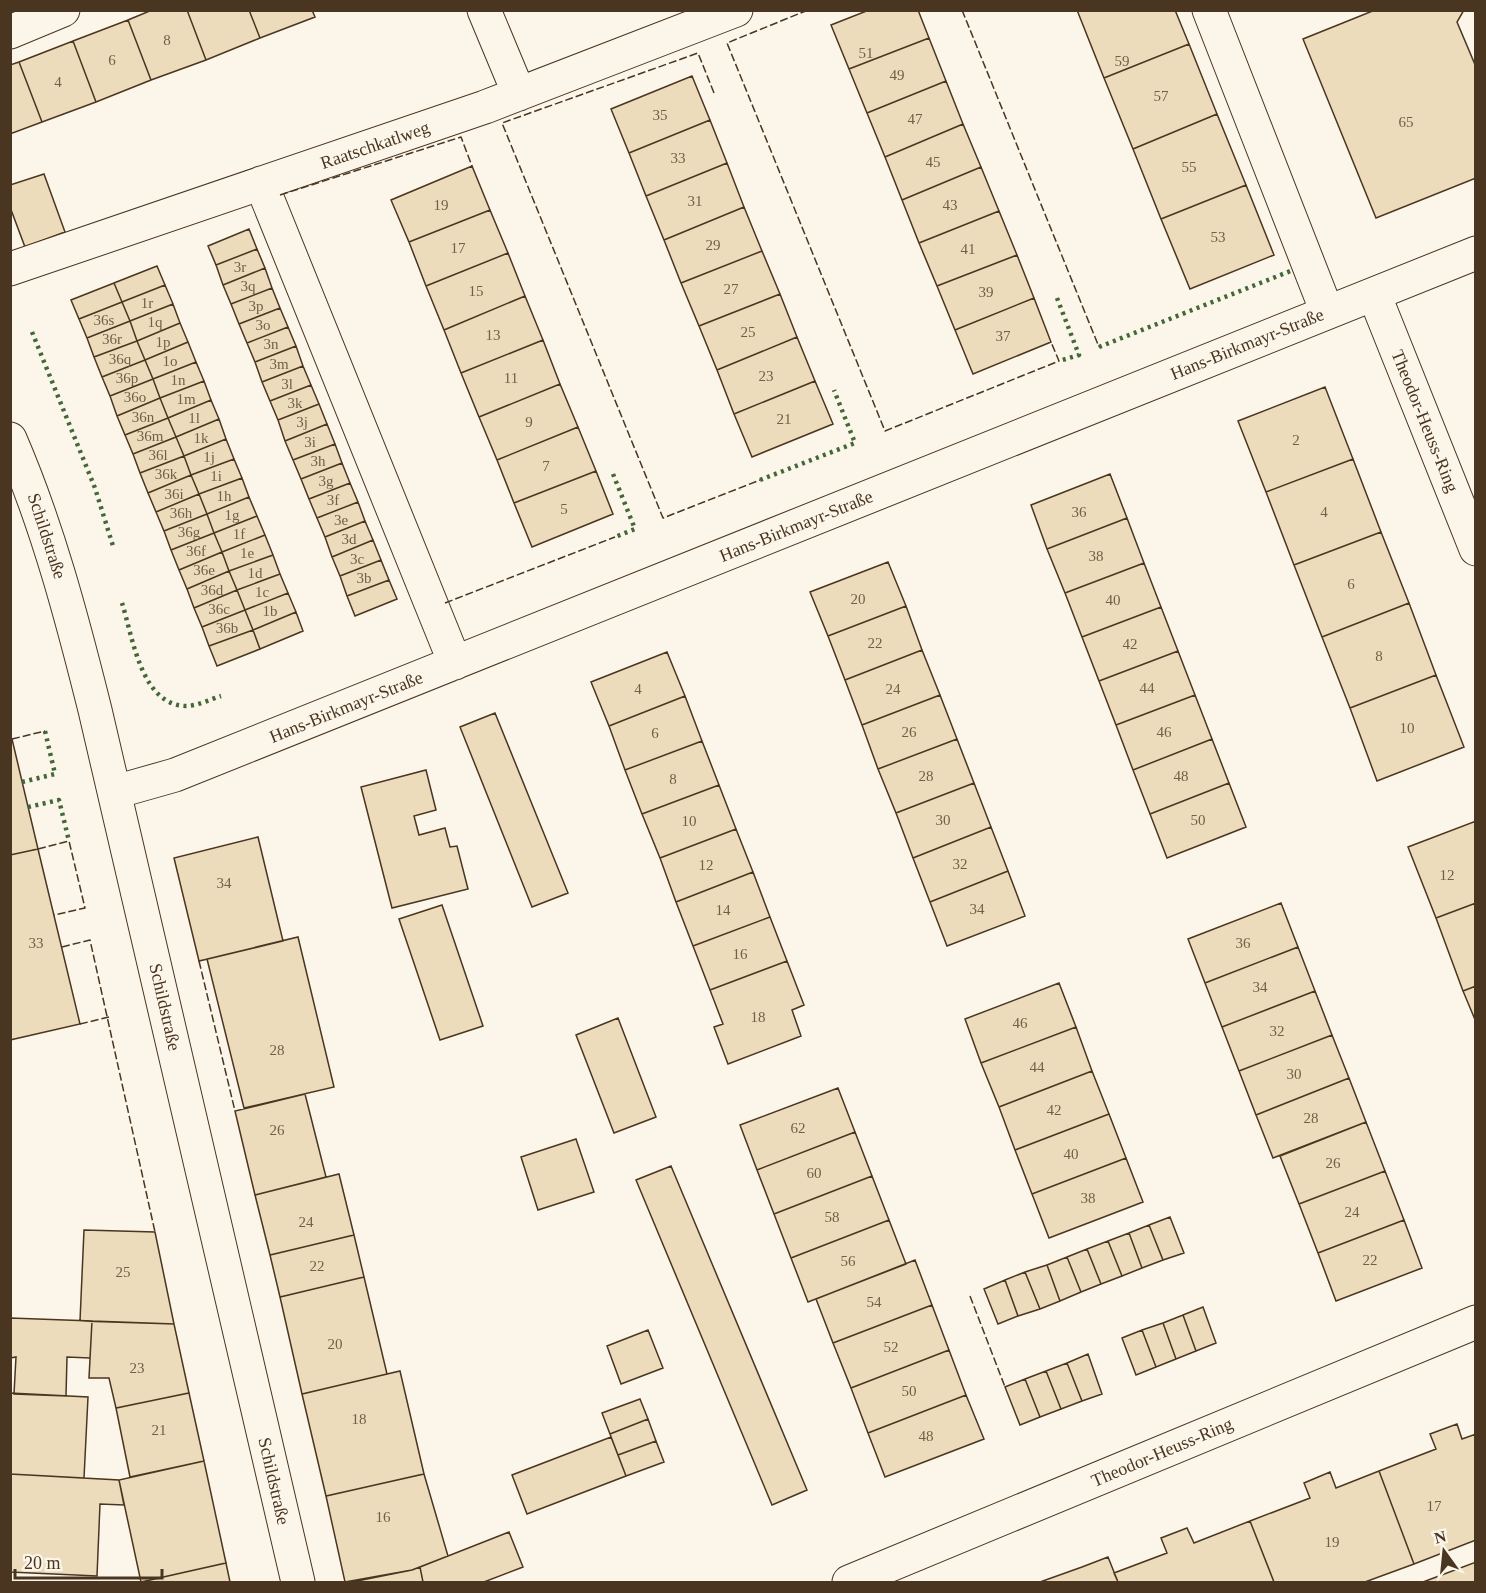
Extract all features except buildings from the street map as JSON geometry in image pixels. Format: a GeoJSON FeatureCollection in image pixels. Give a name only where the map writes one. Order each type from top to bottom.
{"type":"FeatureCollection","features":[{"type":"Feature","properties":{"kind":"street"},"geometry":{"type":"LineString","coordinates":[[10,32],[63,10]]}},
{"type":"Feature","properties":{"kind":"street"},"geometry":{"type":"LineString","coordinates":[[484,10],[519,94]]}},
{"type":"Feature","properties":{"kind":"street","name":"Raatschkatlweg"},"geometry":{"type":"LineString","coordinates":[[10,269],[519,94],[736,10]]}},
{"type":"Feature","properties":{"kind":"street"},"geometry":{"type":"LineString","coordinates":[[1209,10],[1328,312]]}},
{"type":"Feature","properties":{"kind":"street"},"geometry":{"type":"LineString","coordinates":[[261,183],[455,663]]}},
{"type":"Feature","properties":{"kind":"street","name":"Hans-Birkmayr-Straße"},"geometry":{"type":"LineString","coordinates":[[115,792],[175,776],[1476,253]]}},
{"type":"Feature","properties":{"kind":"street","name":"Theodor-Heuss-Ring"},"geometry":{"type":"LineString","coordinates":[[1374,294],[1476,549]]}},
{"type":"Feature","properties":{"kind":"street","name":"Schildstraße"},"geometry":{"type":"LineString","coordinates":[[10,439],[33,492],[63,586],[115,792],[298,1582]]}},
{"type":"Feature","properties":{"kind":"street","name":"Theodor-Heuss-Ring"},"geometry":{"type":"LineString","coordinates":[[849,1582],[1476,1322]]}},
{"type":"Feature","properties":{"kind":"hedge"},"geometry":{"type":"LineString","coordinates":[[1099,347],[1293,270]]}},
{"type":"Feature","properties":{"kind":"hedge"},"geometry":{"type":"LineString","coordinates":[[1057,298],[1079,355],[1059,361]]}},
{"type":"Feature","properties":{"kind":"hedge"},"geometry":{"type":"LineString","coordinates":[[32,332],[95,488],[113,546]]}},
{"type":"Feature","properties":{"kind":"hedge"},"geometry":{"type":"LineString","coordinates":[[760,480],[855,443],[834,390]]}},
{"type":"Feature","properties":{"kind":"hedge"},"geometry":{"type":"LineString","coordinates":[[613,474],[635,529],[615,537]]}},
{"type":"Feature","properties":{"kind":"hedge"},"geometry":{"type":"LineString","coordinates":[[122,603],[141,667],[159,694],[171,703],[186,706],[221,696]]}},
{"type":"Feature","properties":{"kind":"hedge"},"geometry":{"type":"LineString","coordinates":[[22,782],[55,774],[45,731]]}},
{"type":"Feature","properties":{"kind":"hedge"},"geometry":{"type":"LineString","coordinates":[[28,807],[59,800],[69,841]]}},
{"type":"Feature","properties":{"kind":"fence"},"geometry":{"type":"LineString","coordinates":[[808,10],[727,43],[885,431],[1059,361],[1051,342]]}},
{"type":"Feature","properties":{"kind":"fence"},"geometry":{"type":"LineString","coordinates":[[962,10],[1099,347]]}},
{"type":"Feature","properties":{"kind":"fence"},"geometry":{"type":"LineString","coordinates":[[714,93],[698,53],[502,123],[663,518],[760,480]]}},
{"type":"Feature","properties":{"kind":"fence"},"geometry":{"type":"LineString","coordinates":[[280,195],[461,137],[472,166]]}},
{"type":"Feature","properties":{"kind":"fence"},"geometry":{"type":"LineString","coordinates":[[445,603],[615,537]]}},
{"type":"Feature","properties":{"kind":"fence"},"geometry":{"type":"LineString","coordinates":[[12,739],[45,731]]}},
{"type":"Feature","properties":{"kind":"fence"},"geometry":{"type":"LineString","coordinates":[[38,849],[69,841],[85,908],[54,915]]}},
{"type":"Feature","properties":{"kind":"fence"},"geometry":{"type":"LineString","coordinates":[[62,947],[90,940],[155,1232]]}},
{"type":"Feature","properties":{"kind":"fence"},"geometry":{"type":"LineString","coordinates":[[199,961],[235,1111]]}},
{"type":"Feature","properties":{"kind":"fence"},"geometry":{"type":"LineString","coordinates":[[80,1024],[109,1017]]}},
{"type":"Feature","properties":{"kind":"fence"},"geometry":{"type":"LineString","coordinates":[[970,1296],[1005,1387]]}}]}
